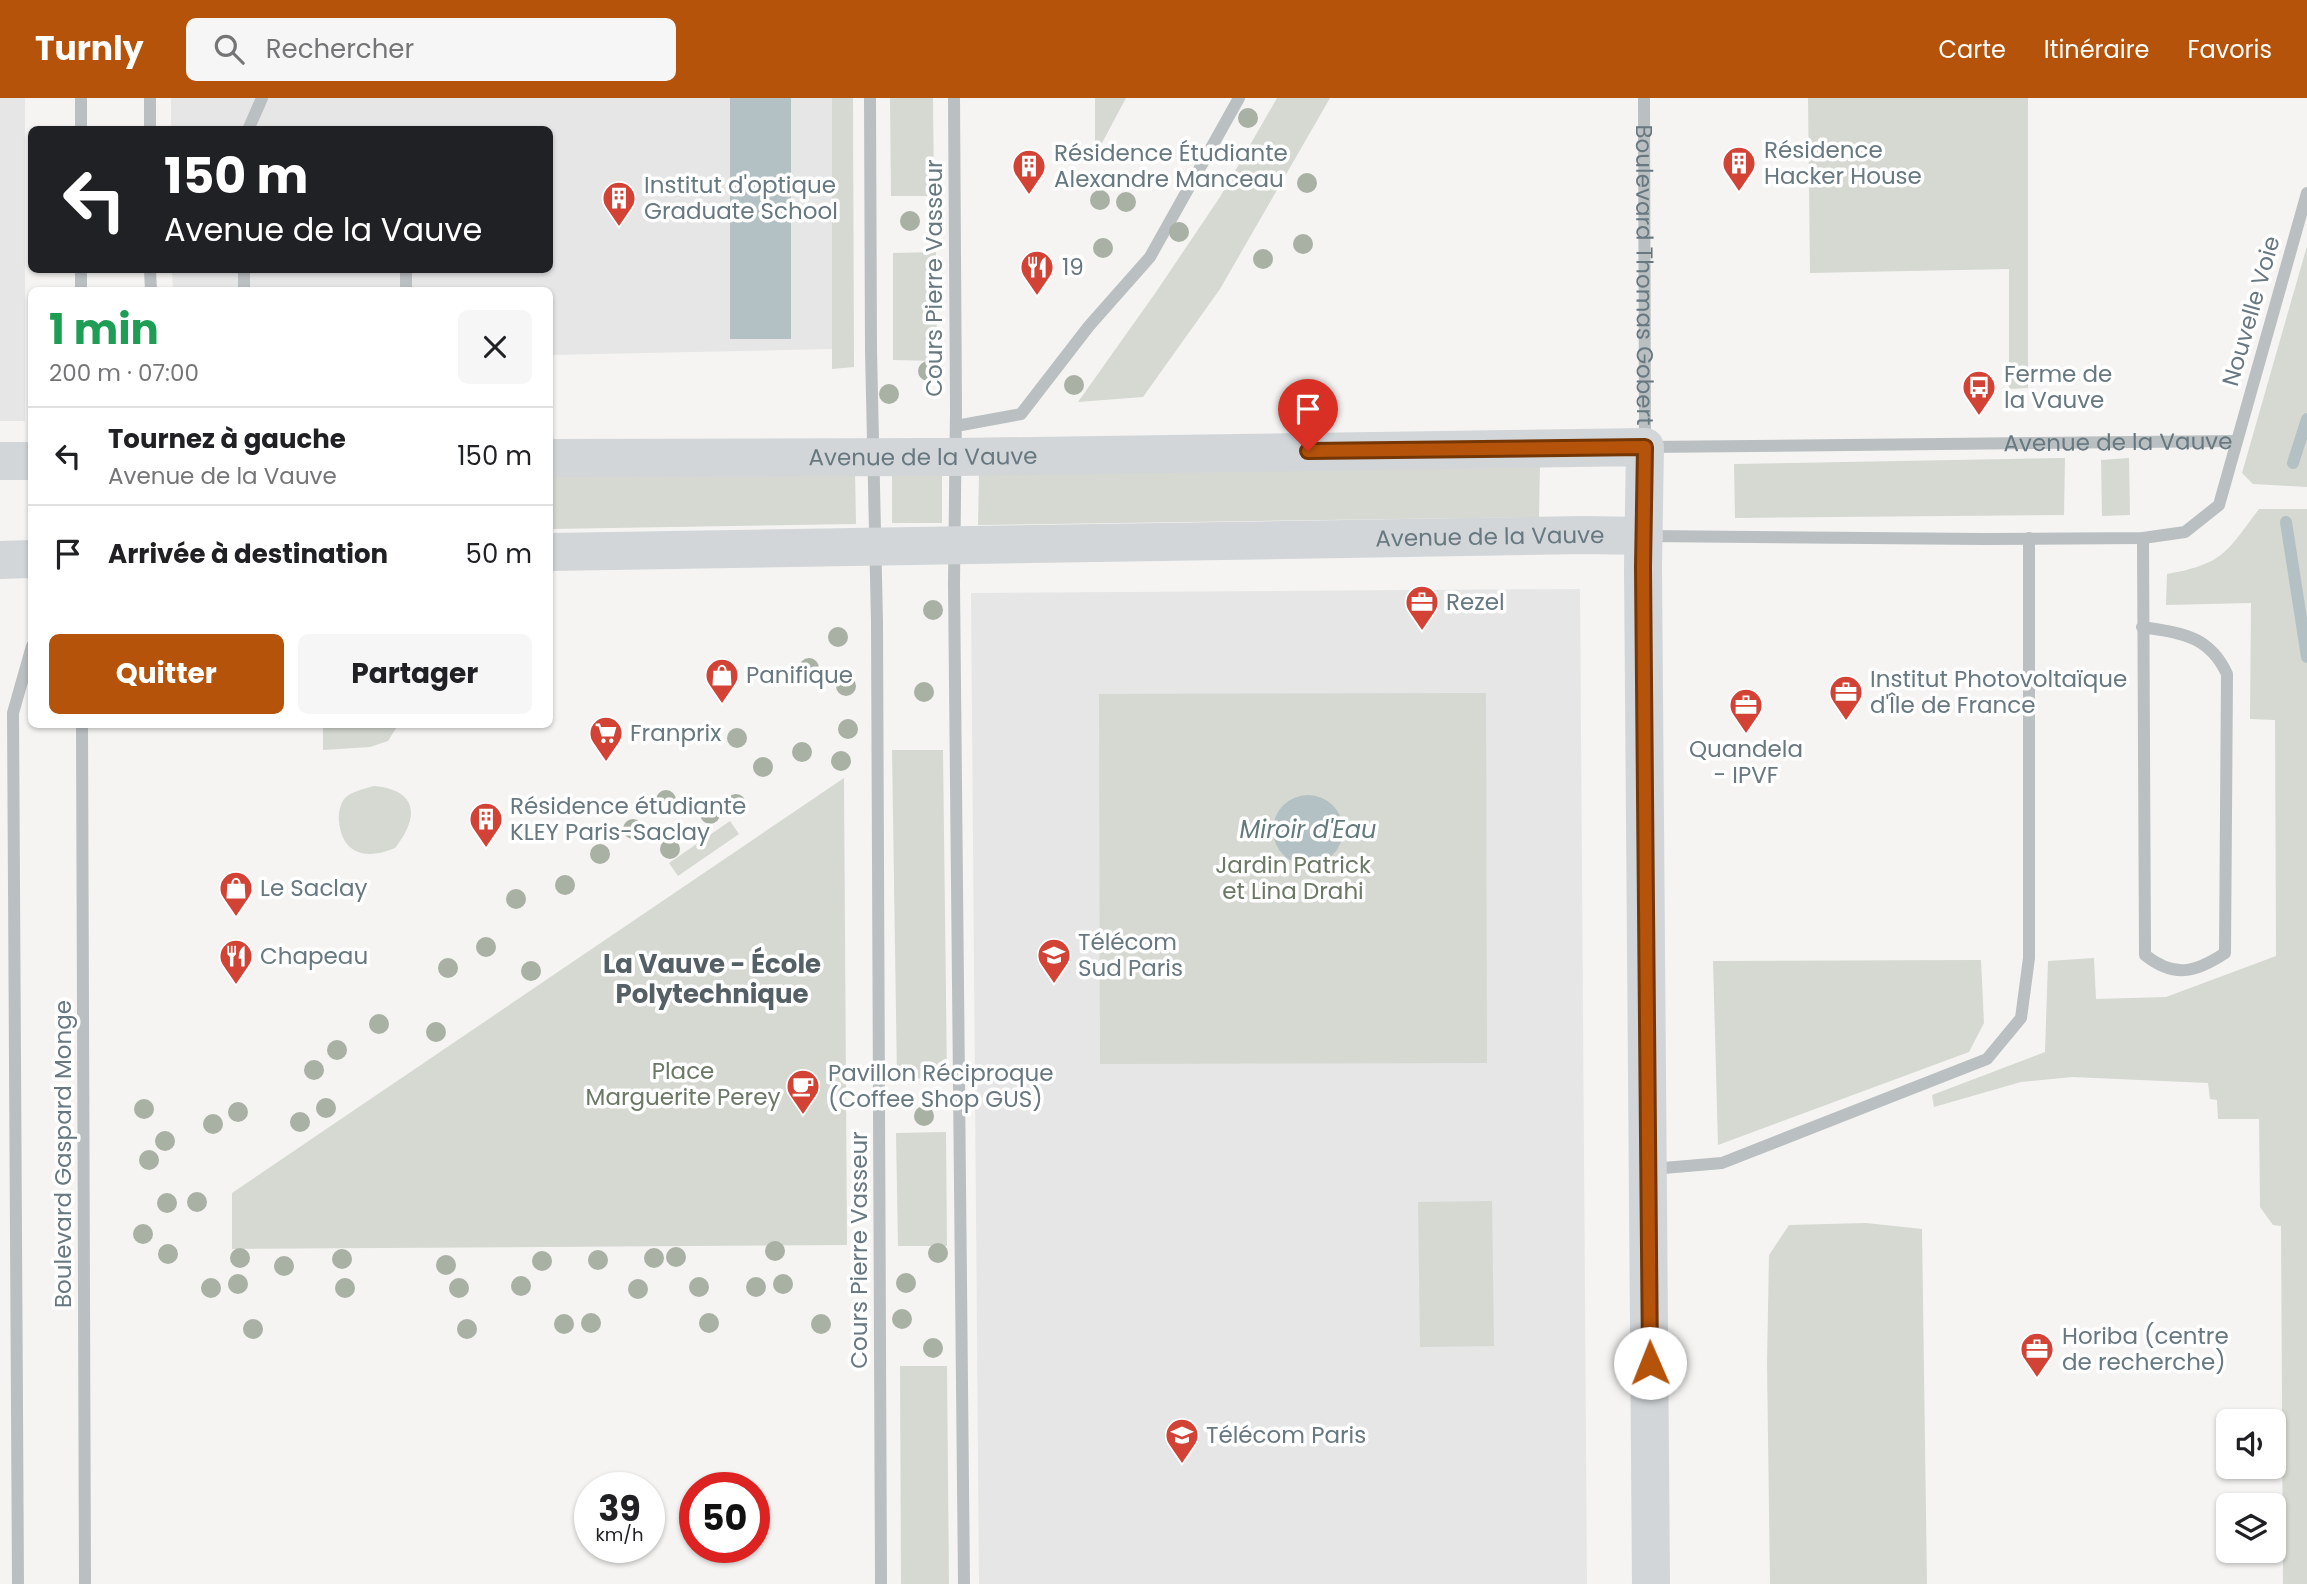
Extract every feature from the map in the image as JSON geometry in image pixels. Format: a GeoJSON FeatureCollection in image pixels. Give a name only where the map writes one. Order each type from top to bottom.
{"type":"FeatureCollection","features":[{"type":"Feature","properties":{"kind":"main road","name":"Avenue de la Vauve"},"geometry":{"type":"LineString","coordinates":[[553,458],[874,456],[956,442],[1645,447]]}},
{"type":"Feature","properties":{"kind":"main road","name":"Boulevard Thomas Gobert"},"geometry":{"type":"LineString","coordinates":[[1645,447],[1651,1584]]}},
{"type":"Feature","properties":{"kind":"main road"},"geometry":{"type":"LineString","coordinates":[[0,461],[28,461]]}},
{"type":"Feature","properties":{"kind":"main road","name":"Avenue de la Vauve"},"geometry":{"type":"LineString","coordinates":[[553,552],[1644,536]]}},
{"type":"Feature","properties":{"kind":"main road"},"geometry":{"type":"LineString","coordinates":[[0,560],[28,559]]}},
{"type":"Feature","properties":{"kind":"street"},"geometry":{"type":"LineString","coordinates":[[81,98],[81,126]]}},
{"type":"Feature","properties":{"kind":"street"},"geometry":{"type":"LineString","coordinates":[[150,98],[150,126]]}},
{"type":"Feature","properties":{"kind":"street"},"geometry":{"type":"LineString","coordinates":[[250,126],[262,98]]}},
{"type":"Feature","properties":{"kind":"street"},"geometry":{"type":"LineString","coordinates":[[870,98],[876,548]]}},
{"type":"Feature","properties":{"kind":"street","name":"Cours Pierre Vasseur"},"geometry":{"type":"LineString","coordinates":[[954,98],[954,583],[964,1584]]}},
{"type":"Feature","properties":{"kind":"street"},"geometry":{"type":"LineString","coordinates":[[956,442],[1021,414],[1089,326],[1150,257],[1239,98]]}},
{"type":"Feature","properties":{"kind":"street","name":"Boulevard Thomas Gobert"},"geometry":{"type":"LineString","coordinates":[[1644,98],[1645,447]]}},
{"type":"Feature","properties":{"kind":"street","name":"Nouvelle Voie"},"geometry":{"type":"LineString","coordinates":[[2236,441],[2307,193]]}},
{"type":"Feature","properties":{"kind":"street"},"geometry":{"type":"LineString","coordinates":[[406,274],[406,287]]}},
{"type":"Feature","properties":{"kind":"street","name":"Avenue de la Vauve"},"geometry":{"type":"LineString","coordinates":[[1644,536],[2143,538],[2185,532],[2219,505],[2236,441],[1645,447]]}},
{"type":"Feature","properties":{"kind":"street"},"geometry":{"type":"LineString","coordinates":[[1648,1169],[1722,1163],[1987,1059],[2021,1018],[2029,958],[2029,538]]}},
{"type":"Feature","properties":{"kind":"street"},"geometry":{"type":"LineString","coordinates":[[2142,627],[2178,633],[2205,643],[2220,659],[2227,674],[2225,953],[2207,965],[2188,970],[2169,970],[2145,955],[2142,627],[2143,538]]}},
{"type":"Feature","properties":{"kind":"street","name":"Cours Pierre Vasseur"},"geometry":{"type":"LineString","coordinates":[[876,548],[881,1584]]}},
{"type":"Feature","properties":{"kind":"street"},"geometry":{"type":"LineString","coordinates":[[18,1584],[13,713],[28,660]]}},
{"type":"Feature","properties":{"kind":"street","name":"Boulevard Gaspard Monge"},"geometry":{"type":"LineString","coordinates":[[82,728],[85,1584]]}},
{"type":"Feature","properties":{"kind":"shaded area"},"geometry":{"type":"Polygon","coordinates":[[[0,98],[25,98],[25,421],[0,421],[0,98]]]}},
{"type":"Feature","properties":{"kind":"shaded area"},"geometry":{"type":"Polygon","coordinates":[[[171,98],[832,98],[832,349],[553,355],[553,287],[173,287],[172,273],[553,273],[553,126],[171,126],[171,98]]]}},
{"type":"Feature","properties":{"kind":"shaded area"},"geometry":{"type":"Polygon","coordinates":[[[1580,589],[1587,1584],[979,1584],[971,593],[1580,589]]]}},
{"type":"Feature","properties":{"kind":"green space"},"geometry":{"type":"Polygon","coordinates":[[[832,98],[853,98],[854,367],[832,369],[832,98]]]}},
{"type":"Feature","properties":{"kind":"green space"},"geometry":{"type":"Polygon","coordinates":[[[890,98],[933,98],[934,196],[891,196],[890,98]]]}},
{"type":"Feature","properties":{"kind":"green space"},"geometry":{"type":"Polygon","coordinates":[[[1095,98],[1126,98],[1095,156],[1095,98]]]}},
{"type":"Feature","properties":{"kind":"green space"},"geometry":{"type":"Polygon","coordinates":[[[1277,98],[1330,98],[1220,289],[1143,397],[1078,402],[1220,197],[1277,98]]]}},
{"type":"Feature","properties":{"kind":"green space"},"geometry":{"type":"Polygon","coordinates":[[[1808,98],[2028,98],[2028,388],[2009,389],[2009,269],[1810,273],[1808,98]]]}},
{"type":"Feature","properties":{"kind":"green space"},"geometry":{"type":"Polygon","coordinates":[[[2307,246],[2307,487],[2253,484],[2242,473],[2307,246]]]}},
{"type":"Feature","properties":{"kind":"green space"},"geometry":{"type":"Polygon","coordinates":[[[936,252],[937,361],[893,360],[893,253],[936,252]]]}},
{"type":"Feature","properties":{"kind":"green space"},"geometry":{"type":"Polygon","coordinates":[[[2065,458],[2064,515],[1735,518],[1734,464],[2065,458]]]}},
{"type":"Feature","properties":{"kind":"green space"},"geometry":{"type":"Polygon","coordinates":[[[2129,458],[2130,515],[2102,516],[2101,460],[2129,458]]]}},
{"type":"Feature","properties":{"kind":"green space"},"geometry":{"type":"Polygon","coordinates":[[[1540,463],[1539,517],[978,525],[979,472],[1540,463]]]}},
{"type":"Feature","properties":{"kind":"green space"},"geometry":{"type":"Polygon","coordinates":[[[942,468],[942,523],[892,523],[892,470],[942,468]]]}},
{"type":"Feature","properties":{"kind":"green space"},"geometry":{"type":"Polygon","coordinates":[[[855,469],[856,524],[553,529],[553,471],[855,469]]]}},
{"type":"Feature","properties":{"kind":"green space"},"geometry":{"type":"Polygon","coordinates":[[[2259,509],[2307,509],[2307,1584],[2283,1584],[2283,1563],[2286,1563],[2286,1493],[2282,1493],[2282,1479],[2286,1479],[2286,1409],[2282,1409],[2281,1226],[2273,1225],[2260,1207],[2259,1119],[2218,1119],[2217,1100],[2210,1099],[2208,1083],[2072,1077],[2021,1082],[1934,1107],[1932,1095],[2045,1052],[2048,961],[2094,958],[2096,999],[2166,997],[2276,956],[2275,720],[2250,719],[2251,603],[2166,605],[2167,574],[2212,561],[2239,536],[2259,509]]]}},
{"type":"Feature","properties":{"kind":"green space","name":"Jardin Patrick et Lina Drahi"},"geometry":{"type":"Polygon","coordinates":[[[1486,693],[1487,1063],[1100,1064],[1099,694],[1486,693]]]}},
{"type":"Feature","properties":{"kind":"green space"},"geometry":{"type":"Polygon","coordinates":[[[323,728],[396,728],[388,741],[370,747],[323,750],[323,728]]]}},
{"type":"Feature","properties":{"kind":"green space"},"geometry":{"type":"Polygon","coordinates":[[[892,750],[943,750],[947,1078],[897,1079],[892,750]]]}},
{"type":"Feature","properties":{"kind":"green space","name":"Place Marguerite Perey"},"geometry":{"type":"Polygon","coordinates":[[[844,778],[847,1245],[232,1249],[232,1193],[844,778]]]}},
{"type":"Feature","properties":{"kind":"green space"},"geometry":{"type":"Polygon","coordinates":[[[374,786],[400,793],[407,799],[411,816],[403,837],[395,848],[366,854],[351,848],[345,841],[339,813],[347,796],[374,786]]]}},
{"type":"Feature","properties":{"kind":"green space"},"geometry":{"type":"Polygon","coordinates":[[[730,821],[739,834],[678,876],[669,863],[730,821]]]}},
{"type":"Feature","properties":{"kind":"green space"},"geometry":{"type":"Polygon","coordinates":[[[1981,960],[1984,1023],[1969,1052],[1718,1145],[1713,961],[1981,960]]]}},
{"type":"Feature","properties":{"kind":"green space"},"geometry":{"type":"Polygon","coordinates":[[[946,1132],[947,1246],[898,1246],[896,1133],[946,1132]]]}},
{"type":"Feature","properties":{"kind":"green space"},"geometry":{"type":"Polygon","coordinates":[[[1492,1201],[1494,1346],[1420,1347],[1418,1202],[1492,1201]]]}},
{"type":"Feature","properties":{"kind":"green space"},"geometry":{"type":"Polygon","coordinates":[[[1866,1223],[1922,1229],[1927,1584],[1770,1584],[1767,1362],[1769,1255],[1789,1225],[1866,1223]]]}},
{"type":"Feature","properties":{"kind":"green space"},"geometry":{"type":"Polygon","coordinates":[[[900,1366],[947,1366],[949,1584],[901,1584],[900,1366]]]}},
{"type":"Feature","properties":{"kind":"water"},"geometry":{"type":"Polygon","coordinates":[[[730,98],[791,98],[791,339],[730,339],[730,98]]]}},
{"type":"Feature","properties":{"kind":"water","name":"Miroir d'Eau"},"geometry":{"type":"Polygon","coordinates":[[[1315,795],[1328,801],[1337,810],[1341,816],[1341,844],[1333,855],[1322,863],[1301,865],[1283,855],[1275,844],[1273,823],[1283,805],[1294,797],[1315,795]]]}},
{"type":"Feature","properties":{"kind":"waterway"},"geometry":{"type":"LineString","coordinates":[[2293,463],[2307,419]]}},
{"type":"Feature","properties":{"kind":"waterway"},"geometry":{"type":"LineString","coordinates":[[2286,522],[2307,657]]}},
{"type":"Feature","properties":{"kind":"place","name":"Résidence Hacker House"},"geometry":{"type":"Point","coordinates":[1739,193]}},
{"type":"Feature","properties":{"kind":"place","name":"Résidence Étudiante Alexandre Manceau"},"geometry":{"type":"Point","coordinates":[1029,196]}},
{"type":"Feature","properties":{"kind":"place","name":"Institut d'optique Graduate School"},"geometry":{"type":"Point","coordinates":[619,228]}},
{"type":"Feature","properties":{"kind":"place","name":"19"},"geometry":{"type":"Point","coordinates":[1037,297]}},
{"type":"Feature","properties":{"kind":"place","name":"Ferme de la Vauve"},"geometry":{"type":"Point","coordinates":[1979,417]}},
{"type":"Feature","properties":{"kind":"place","name":"Rezel"},"geometry":{"type":"Point","coordinates":[1422,632]}},
{"type":"Feature","properties":{"kind":"place","name":"Panifique"},"geometry":{"type":"Point","coordinates":[722,705]}},
{"type":"Feature","properties":{"kind":"place","name":"Institut Photovoltaïque d'Île de France"},"geometry":{"type":"Point","coordinates":[1846,722]}},
{"type":"Feature","properties":{"kind":"place","name":"Quandela - IPVF"},"geometry":{"type":"Point","coordinates":[1746,735]}},
{"type":"Feature","properties":{"kind":"place","name":"Franprix"},"geometry":{"type":"Point","coordinates":[606,763]}},
{"type":"Feature","properties":{"kind":"place","name":"Résidence étudiante KLEY Paris-Saclay"},"geometry":{"type":"Point","coordinates":[486,849]}},
{"type":"Feature","properties":{"kind":"place","name":"Le Saclay"},"geometry":{"type":"Point","coordinates":[236,918]}},
{"type":"Feature","properties":{"kind":"place","name":"Télécom Sud Paris"},"geometry":{"type":"Point","coordinates":[1054,985]}},
{"type":"Feature","properties":{"kind":"place","name":"Chapeau"},"geometry":{"type":"Point","coordinates":[236,986]}},
{"type":"Feature","properties":{"kind":"place","name":"Pavillon Réciproque (Coffee Shop GUS)"},"geometry":{"type":"Point","coordinates":[803,1116]}},
{"type":"Feature","properties":{"kind":"place","name":"Horiba (centre de recherche)"},"geometry":{"type":"Point","coordinates":[2037,1379]}},
{"type":"Feature","properties":{"kind":"place","name":"Télécom Paris"},"geometry":{"type":"Point","coordinates":[1182,1465]}},
{"type":"Feature","properties":{"kind":"district","name":"La Vauve - École Polytechnique"},"geometry":{"type":"Point","coordinates":[712,979]}},
{"type":"Feature","properties":{"kind":"route"},"geometry":{"type":"LineString","coordinates":[[1308,451],[1645,447],[1643,567],[1650,1363]]}}]}
